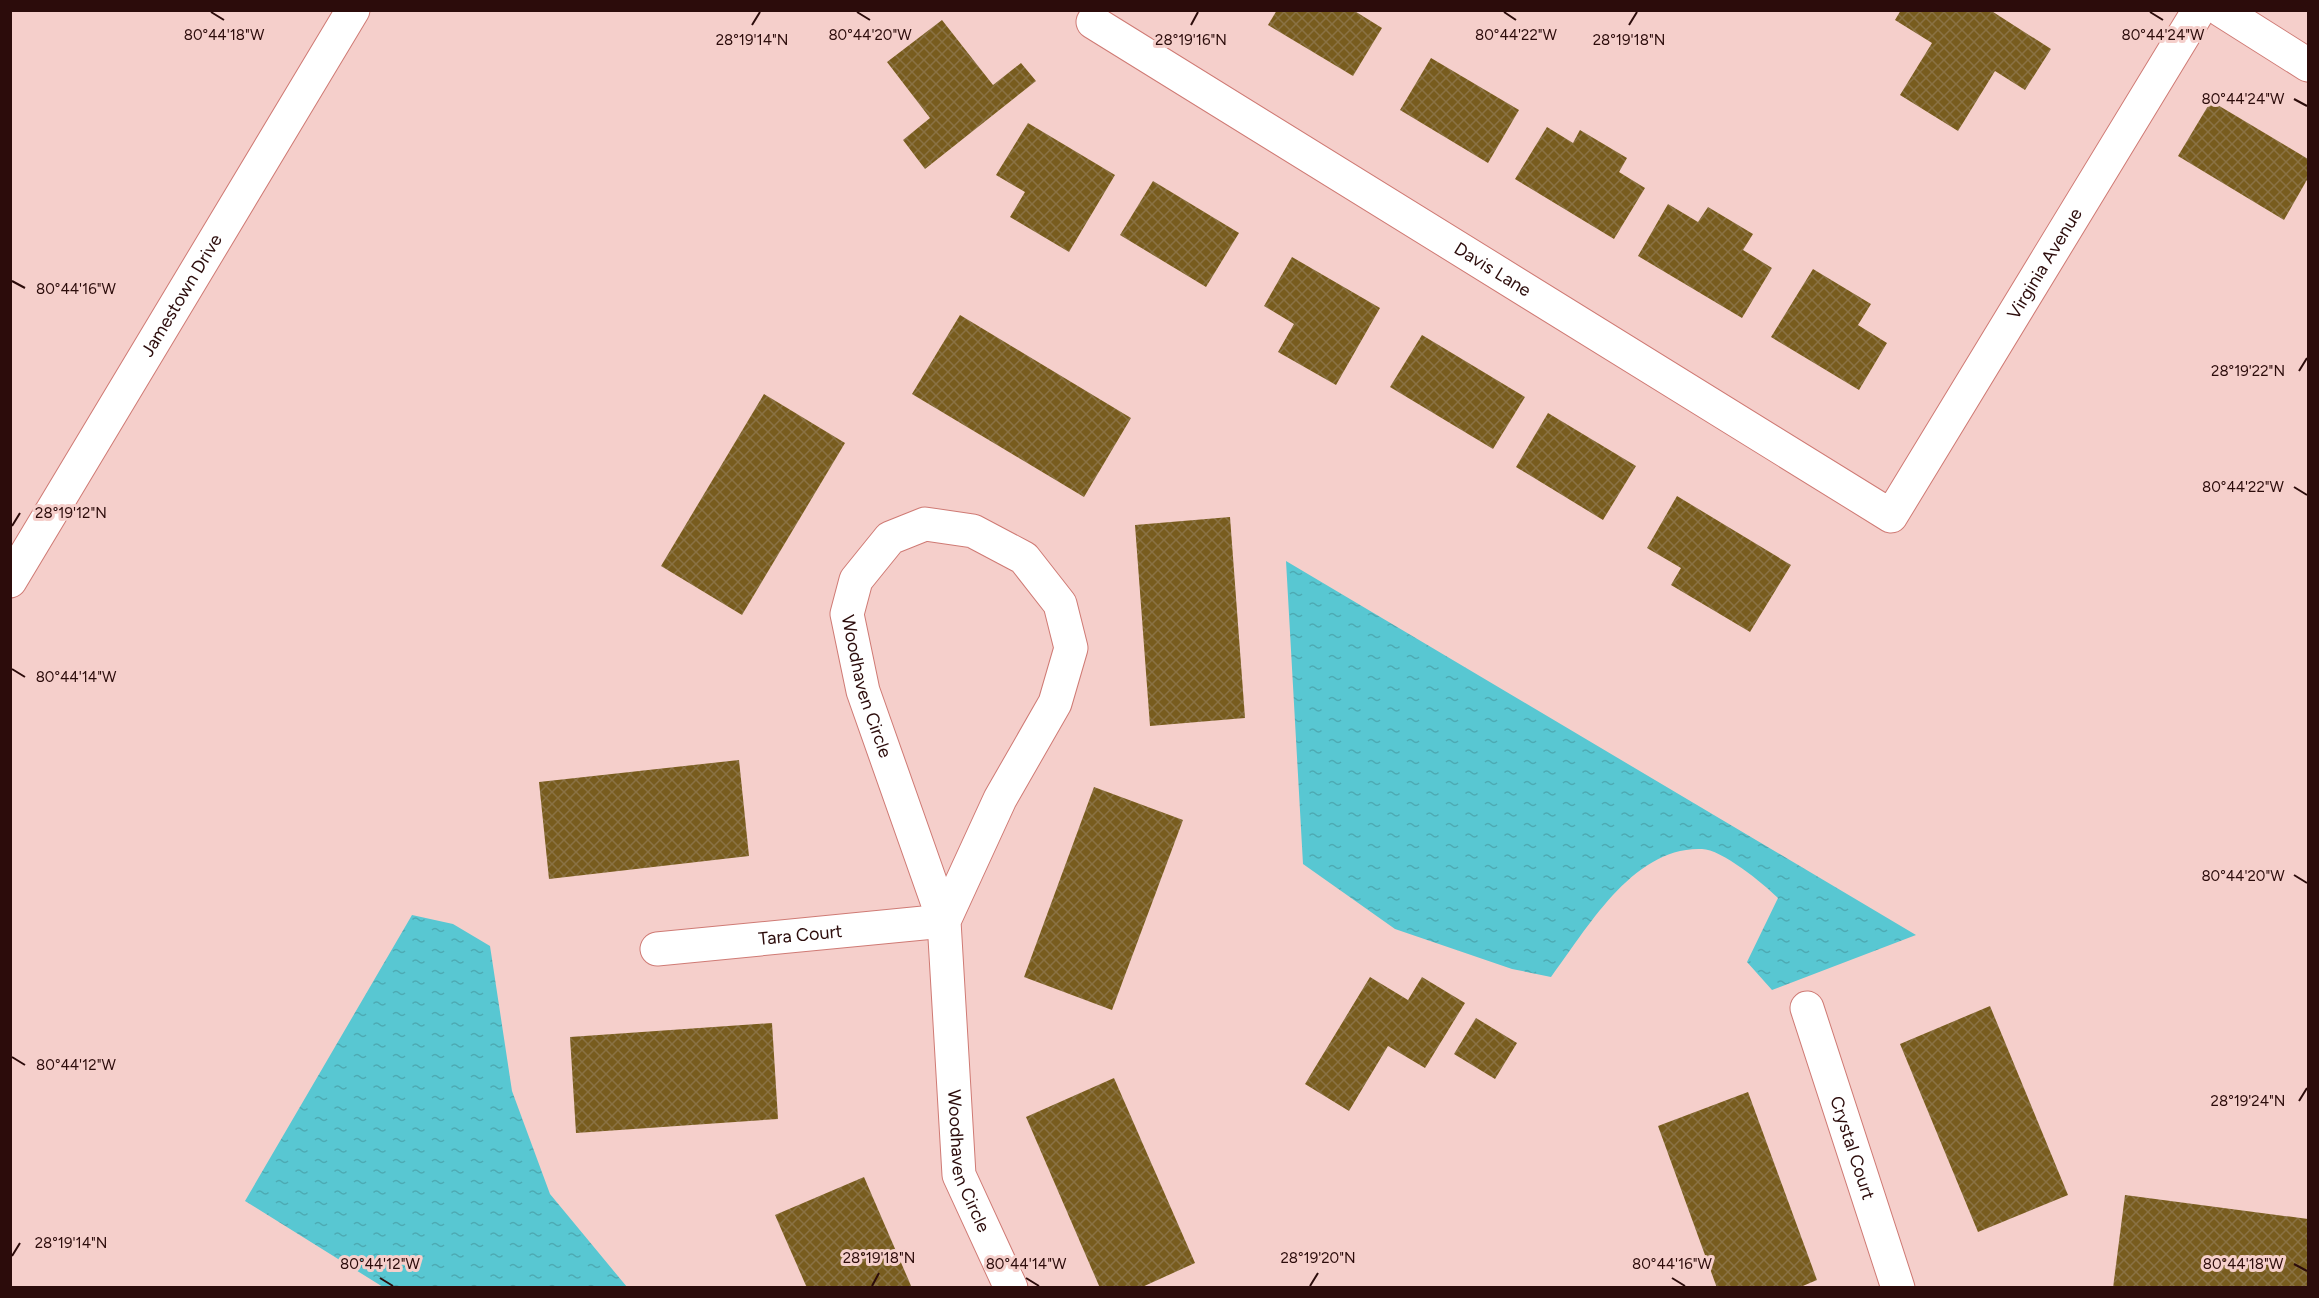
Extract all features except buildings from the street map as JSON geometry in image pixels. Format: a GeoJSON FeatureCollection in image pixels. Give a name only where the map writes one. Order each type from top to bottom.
{"type":"FeatureCollection","features":[{"type":"Feature","properties":{"kind":"street","name":"Jamestown Drive"},"geometry":{"type":"LineString","coordinates":[[10,581],[353,10]]}},
{"type":"Feature","properties":{"kind":"street","name":"Virginia Avenue"},"geometry":{"type":"LineString","coordinates":[[1891,516],[2199,10]]}},
{"type":"Feature","properties":{"kind":"street"},"geometry":{"type":"LineString","coordinates":[[2221,10],[2308,65]]}},
{"type":"Feature","properties":{"kind":"street","name":"Davis Lane"},"geometry":{"type":"LineString","coordinates":[[1093,22],[1891,516]]}},
{"type":"Feature","properties":{"kind":"street","name":"Woodhaven Circle"},"geometry":{"type":"LineString","coordinates":[[944,921],[1000,799],[1055,703],[1071,648],[1060,604],[1024,558],[973,531],[926,524],[890,538],[856,580],[847,614],[863,692],[944,921],[959,1175],[1011,1287]]}},
{"type":"Feature","properties":{"kind":"street","name":"Tara Court"},"geometry":{"type":"LineString","coordinates":[[657,949],[944,921]]}},
{"type":"Feature","properties":{"kind":"street","name":"Crystal Court"},"geometry":{"type":"LineString","coordinates":[[1807,1008],[1898,1287]]}},
{"type":"Feature","properties":{"kind":"water"},"geometry":{"type":"Polygon","coordinates":[[[1286,561],[1916,935],[1772,990],[1747,962],[1778,898],[1753,876],[1731,861],[1702,849],[1677,852],[1654,861],[1633,876],[1596,915],[1551,977],[1512,969],[1395,929],[1303,864],[1286,561]]]}},
{"type":"Feature","properties":{"kind":"water"},"geometry":{"type":"Polygon","coordinates":[[[412,915],[453,924],[490,946],[512,1091],[550,1194],[627,1287],[383,1287],[245,1201],[412,915]]]}}]}
